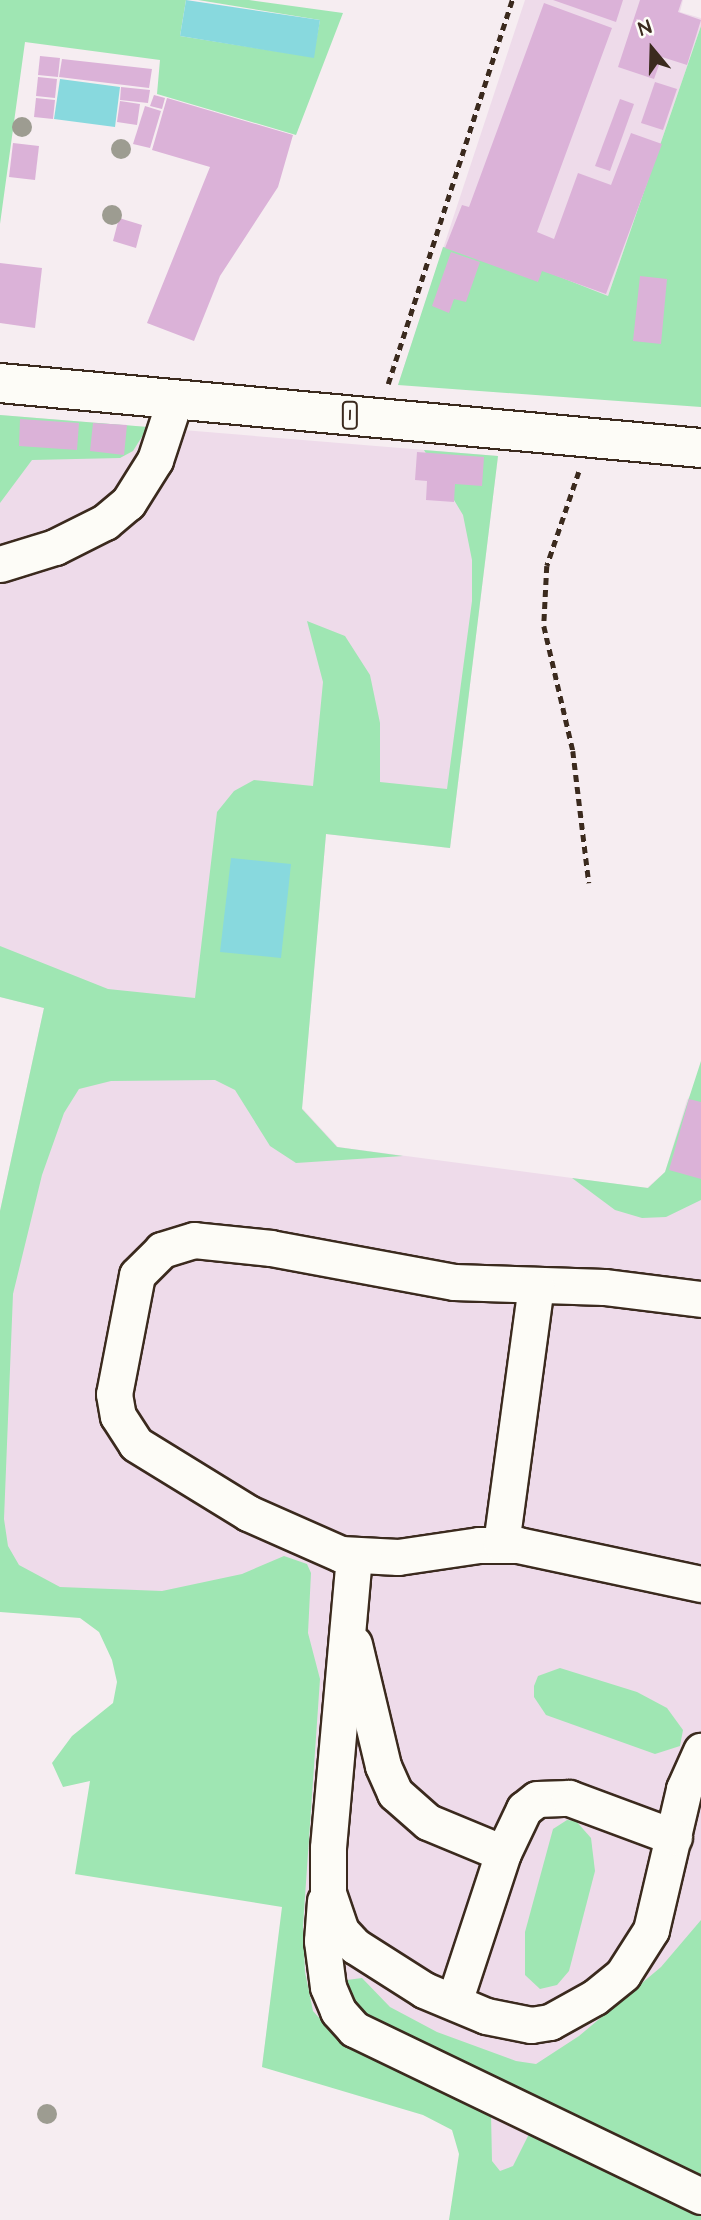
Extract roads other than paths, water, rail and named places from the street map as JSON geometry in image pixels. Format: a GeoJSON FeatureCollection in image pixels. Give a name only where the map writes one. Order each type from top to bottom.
{"type":"FeatureCollection","features":[{"type":"Feature","properties":{"kind":"highway","name":"1"},"geometry":{"type":"LineString","coordinates":[[0,383],[701,448]]}},
{"type":"Feature","properties":{"kind":"lane"},"geometry":{"type":"LineString","coordinates":[[0,564],[55,547],[105,522],[128,503],[155,460],[175,399]]}},
{"type":"Feature","properties":{"kind":"lane"},"geometry":{"type":"LineString","coordinates":[[701,1299],[416,1277],[215,1239],[162,1250],[137,1275],[123,1330],[114,1394],[124,1430],[173,1470],[248,1513],[312,1544],[354,1556],[398,1557],[501,1545],[577,1556],[701,1584]]}},
{"type":"Feature","properties":{"kind":"lane"},"geometry":{"type":"LineString","coordinates":[[501,1545],[536,1285]]}},
{"type":"Feature","properties":{"kind":"lane"},"geometry":{"type":"LineString","coordinates":[[354,1556],[328,1848],[323,1962],[333,2001],[354,2029],[701,2196]]}},
{"type":"Feature","properties":{"kind":"lane"},"geometry":{"type":"LineString","coordinates":[[348,1611],[383,1766],[395,1793],[428,1822],[503,1853]]}},
{"type":"Feature","properties":{"kind":"lane"},"geometry":{"type":"LineString","coordinates":[[328,1848],[328,1893],[341,1931],[385,1968],[486,2016],[531,2025],[550,2022],[595,1997],[623,1975],[651,1930],[690,1771],[701,1751]]}},
{"type":"Feature","properties":{"kind":"lane"},"geometry":{"type":"LineString","coordinates":[[454,2002],[503,1853],[524,1810],[537,1799],[553,1797],[605,1810],[674,1837]]}},
{"type":"Feature","properties":{"kind":"water"},"geometry":{"type":"Polygon","coordinates":[[[186,0],[320,20],[314,58],[180,36],[186,0]]]}},
{"type":"Feature","properties":{"kind":"water"},"geometry":{"type":"Polygon","coordinates":[[[60,79],[120,87],[115,127],[54,119],[60,79]]]}},
{"type":"Feature","properties":{"kind":"water"},"geometry":{"type":"Polygon","coordinates":[[[231,858],[291,864],[281,958],[220,952],[231,858]]]}}]}
